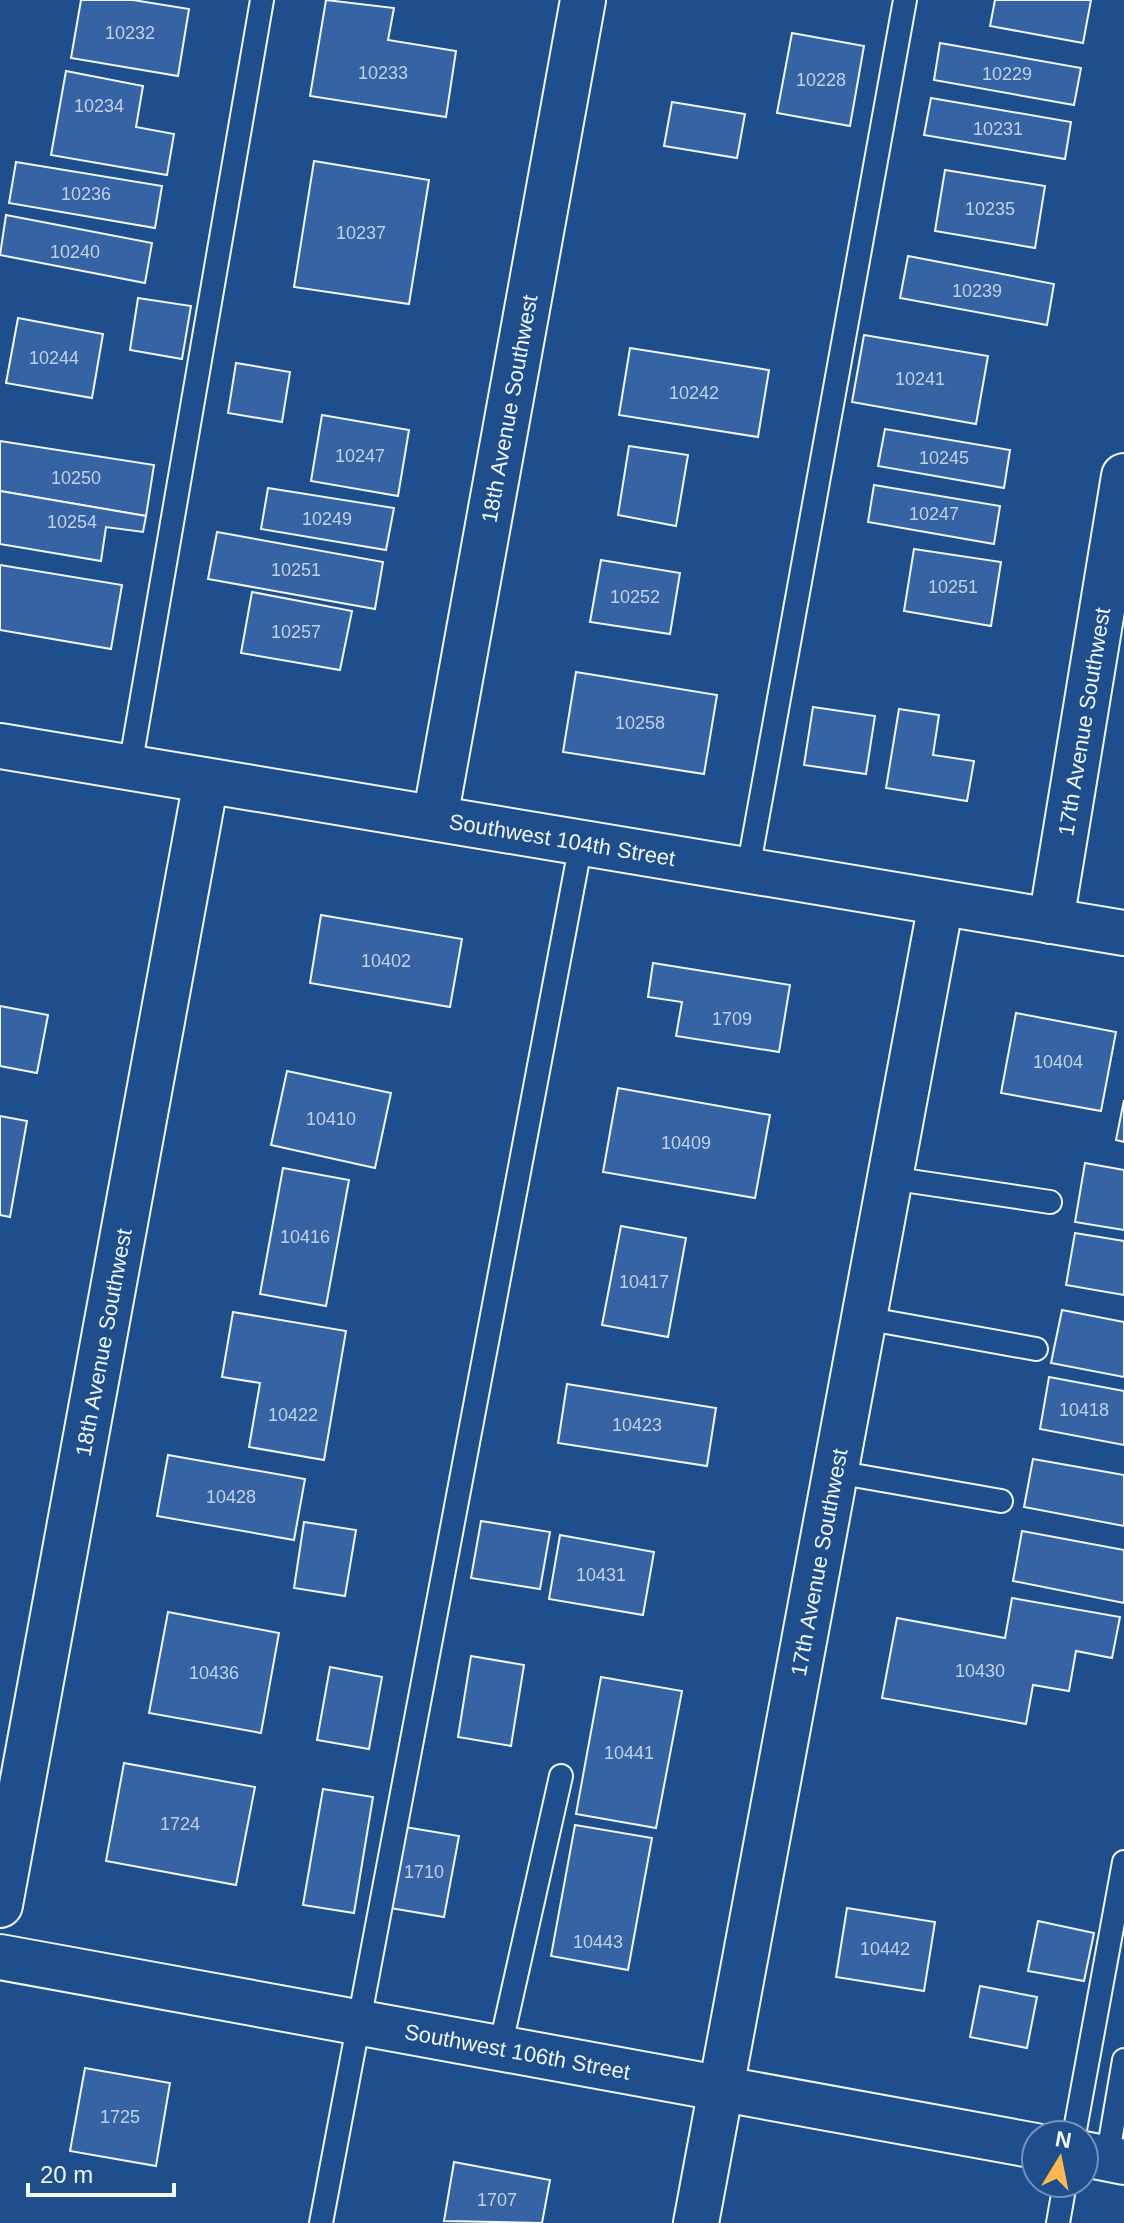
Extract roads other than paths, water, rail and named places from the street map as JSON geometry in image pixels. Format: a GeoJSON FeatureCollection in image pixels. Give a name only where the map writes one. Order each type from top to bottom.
{"type":"FeatureCollection","features":[{"type":"Feature","properties":{"kind":"street","name":"18th Avenue Southwest"},"geometry":{"type":"LineString","coordinates":[[435,818],[583,0]]}},
{"type":"Feature","properties":{"kind":"street","name":"17th Avenue Southwest"},"geometry":{"type":"LineString","coordinates":[[1051,921],[1124,476]]}},
{"type":"Feature","properties":{"kind":"street","name":"Southwest 104th Street"},"geometry":{"type":"LineString","coordinates":[[0,746],[1124,933]]}},
{"type":"Feature","properties":{"kind":"street","name":"18th Avenue Southwest"},"geometry":{"type":"LineString","coordinates":[[0,1905],[206,781]]}},
{"type":"Feature","properties":{"kind":"street","name":"17th Avenue Southwest"},"geometry":{"type":"LineString","coordinates":[[696,2223],[941,903]]}},
{"type":"Feature","properties":{"kind":"street","name":"Southwest 106th Street"},"geometry":{"type":"LineString","coordinates":[[0,1957],[1020,2143]]}},
{"type":"Feature","properties":{"kind":"lane"},"geometry":{"type":"LineString","coordinates":[[130,767],[262,0]]}},
{"type":"Feature","properties":{"kind":"lane"},"geometry":{"type":"LineString","coordinates":[[748,870],[905,0]]}},
{"type":"Feature","properties":{"kind":"lane"},"geometry":{"type":"LineString","coordinates":[[321,2223],[581,843]]}},
{"type":"Feature","properties":{"kind":"lane"},"geometry":{"type":"LineString","coordinates":[[890,1178],[1050,1202]]}},
{"type":"Feature","properties":{"kind":"lane"},"geometry":{"type":"LineString","coordinates":[[864,1318],[1036,1349]]}},
{"type":"Feature","properties":{"kind":"lane"},"geometry":{"type":"LineString","coordinates":[[836,1472],[1001,1501]]}},
{"type":"Feature","properties":{"kind":"lane"},"geometry":{"type":"LineString","coordinates":[[500,2048],[561,1776]]}},
{"type":"Feature","properties":{"kind":"lane"},"geometry":{"type":"LineString","coordinates":[[1100,2120],[1124,1862]]}},
{"type":"Feature","properties":{"kind":"lane"},"geometry":{"type":"LineString","coordinates":[[1100,2142],[1124,2060]]}},
{"type":"Feature","properties":{"kind":"lane"},"geometry":{"type":"LineString","coordinates":[[1058,2223],[1062,2199]]}}]}
